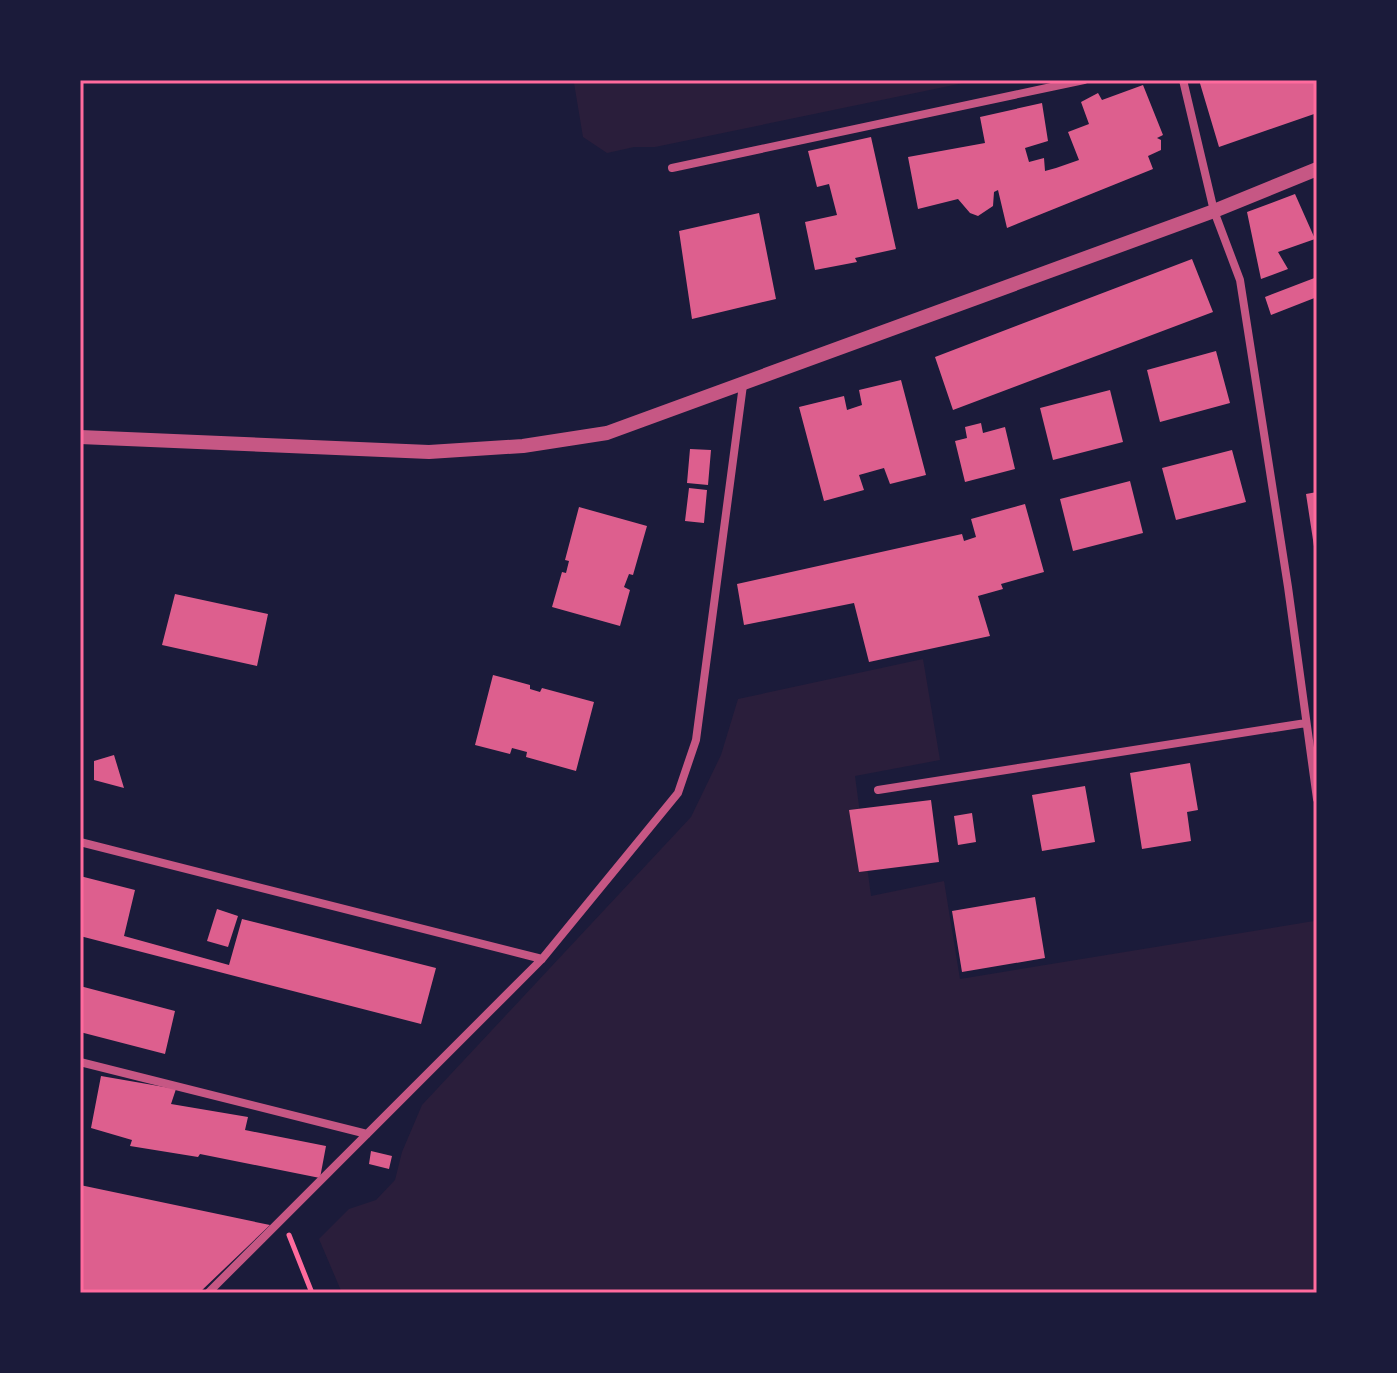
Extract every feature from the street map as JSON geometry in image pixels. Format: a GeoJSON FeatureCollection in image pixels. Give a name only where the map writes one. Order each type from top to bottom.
{"type":"FeatureCollection","features":[{"type":"Feature","properties":{"kind":"street"},"geometry":{"type":"LineString","coordinates":[[672,168],[1084,80]]}},
{"type":"Feature","properties":{"kind":"street"},"geometry":{"type":"LineString","coordinates":[[1183,80],[1214,211],[1240,280],[1317,799]]}},
{"type":"Feature","properties":{"kind":"street"},"geometry":{"type":"LineString","coordinates":[[80,437],[429,452],[523,446],[607,433],[1214,211],[1317,169]]}},
{"type":"Feature","properties":{"kind":"street"},"geometry":{"type":"LineString","coordinates":[[208,1293],[542,959],[678,793],[696,740],[743,385]]}},
{"type":"Feature","properties":{"kind":"street"},"geometry":{"type":"LineString","coordinates":[[878,790],[1306,723]]}},
{"type":"Feature","properties":{"kind":"street"},"geometry":{"type":"LineString","coordinates":[[80,842],[542,959]]}},
{"type":"Feature","properties":{"kind":"street"},"geometry":{"type":"LineString","coordinates":[[80,1062],[367,1134]]}},
{"type":"Feature","properties":{"kind":"path"},"geometry":{"type":"LineString","coordinates":[[282,1219],[312,1293]]}},
{"type":"Feature","properties":{"kind":"shaded area"},"geometry":{"type":"Polygon","coordinates":[[[571,80],[978,80],[655,147],[634,147],[607,153],[583,137],[571,80]]]}},
{"type":"Feature","properties":{"kind":"shaded area"},"geometry":{"type":"Polygon","coordinates":[[[923,659],[940,760],[855,776],[871,896],[944,881],[960,979],[1314,921],[1317,940],[1317,1293],[342,1293],[319,1239],[349,1209],[376,1200],[395,1180],[402,1152],[422,1105],[691,817],[721,755],[738,699],[923,659]]]}},
{"type":"Feature","properties":{"kind":"building"},"geometry":{"type":"Polygon","coordinates":[[[1199,80],[1317,80],[1317,113],[1219,147],[1199,80]]]}},
{"type":"Feature","properties":{"kind":"building"},"geometry":{"type":"Polygon","coordinates":[[[1143,85],[1163,135],[1157,138],[1161,140],[1161,150],[1148,156],[1153,169],[1007,228],[998,190],[994,192],[993,206],[978,216],[970,213],[958,199],[918,209],[908,157],[985,143],[980,117],[1042,103],[1048,141],[1025,148],[1029,162],[1044,158],[1045,171],[1079,160],[1068,132],[1089,124],[1081,102],[1098,93],[1102,100],[1143,85]]]}},
{"type":"Feature","properties":{"kind":"building"},"geometry":{"type":"Polygon","coordinates":[[[871,137],[896,249],[855,258],[857,262],[815,270],[805,222],[837,215],[829,184],[817,187],[808,151],[871,137]]]}},
{"type":"Feature","properties":{"kind":"building"},"geometry":{"type":"Polygon","coordinates":[[[1295,194],[1315,239],[1278,252],[1288,269],[1261,279],[1247,212],[1295,194]]]}},
{"type":"Feature","properties":{"kind":"building"},"geometry":{"type":"Polygon","coordinates":[[[759,213],[776,299],[692,319],[679,231],[759,213]]]}},
{"type":"Feature","properties":{"kind":"building"},"geometry":{"type":"Polygon","coordinates":[[[1192,259],[1213,312],[953,410],[935,357],[1192,259]]]}},
{"type":"Feature","properties":{"kind":"building"},"geometry":{"type":"Polygon","coordinates":[[[1317,277],[1317,297],[1271,315],[1265,297],[1317,277]]]}},
{"type":"Feature","properties":{"kind":"building"},"geometry":{"type":"Polygon","coordinates":[[[1216,351],[1230,403],[1160,422],[1147,370],[1216,351]]]}},
{"type":"Feature","properties":{"kind":"building"},"geometry":{"type":"Polygon","coordinates":[[[901,380],[926,475],[890,484],[884,468],[859,475],[864,490],[824,501],[799,407],[844,396],[847,410],[862,405],[859,390],[901,380]]]}},
{"type":"Feature","properties":{"kind":"building"},"geometry":{"type":"Polygon","coordinates":[[[1110,390],[1123,442],[1053,460],[1040,408],[1110,390]]]}},
{"type":"Feature","properties":{"kind":"building"},"geometry":{"type":"Polygon","coordinates":[[[981,423],[983,433],[1005,427],[1015,469],[965,482],[955,441],[967,438],[965,427],[981,423]]]}},
{"type":"Feature","properties":{"kind":"building"},"geometry":{"type":"Polygon","coordinates":[[[690,449],[711,450],[708,485],[687,483],[690,449]]]}},
{"type":"Feature","properties":{"kind":"building"},"geometry":{"type":"Polygon","coordinates":[[[1232,450],[1246,502],[1176,520],[1162,468],[1232,450]]]}},
{"type":"Feature","properties":{"kind":"building"},"geometry":{"type":"Polygon","coordinates":[[[1130,481],[1143,533],[1073,551],[1060,499],[1130,481]]]}},
{"type":"Feature","properties":{"kind":"building"},"geometry":{"type":"Polygon","coordinates":[[[689,488],[707,490],[704,523],[685,521],[689,488]]]}},
{"type":"Feature","properties":{"kind":"building"},"geometry":{"type":"Polygon","coordinates":[[[1317,492],[1317,553],[1315,553],[1306,494],[1317,492]]]}},
{"type":"Feature","properties":{"kind":"building"},"geometry":{"type":"Polygon","coordinates":[[[1025,504],[1044,572],[1001,584],[1003,589],[978,596],[990,636],[869,662],[854,603],[744,625],[737,584],[962,534],[964,541],[976,537],[971,519],[1025,504]]]}},
{"type":"Feature","properties":{"kind":"building"},"geometry":{"type":"Polygon","coordinates":[[[579,507],[647,526],[633,575],[629,574],[624,587],[630,590],[620,626],[552,607],[562,572],[566,573],[569,561],[565,560],[579,507]]]}},
{"type":"Feature","properties":{"kind":"building"},"geometry":{"type":"Polygon","coordinates":[[[175,594],[268,614],[257,666],[162,645],[175,594]]]}},
{"type":"Feature","properties":{"kind":"building"},"geometry":{"type":"Polygon","coordinates":[[[493,675],[530,685],[530,689],[540,692],[542,688],[594,702],[576,771],[526,757],[527,752],[512,748],[510,754],[475,745],[493,675]]]}},
{"type":"Feature","properties":{"kind":"building"},"geometry":{"type":"Polygon","coordinates":[[[114,755],[124,788],[94,780],[94,761],[114,755]]]}},
{"type":"Feature","properties":{"kind":"building"},"geometry":{"type":"Polygon","coordinates":[[[1190,763],[1198,810],[1187,812],[1191,841],[1142,849],[1130,773],[1190,763]]]}},
{"type":"Feature","properties":{"kind":"building"},"geometry":{"type":"Polygon","coordinates":[[[1085,786],[1095,842],[1042,851],[1032,795],[1085,786]]]}},
{"type":"Feature","properties":{"kind":"building"},"geometry":{"type":"Polygon","coordinates":[[[931,800],[939,862],[859,872],[849,810],[931,800]]]}},
{"type":"Feature","properties":{"kind":"building"},"geometry":{"type":"Polygon","coordinates":[[[972,813],[976,842],[958,845],[954,816],[972,813]]]}},
{"type":"Feature","properties":{"kind":"building"},"geometry":{"type":"Polygon","coordinates":[[[80,876],[135,890],[124,936],[229,965],[242,919],[436,968],[421,1024],[80,936],[80,876]]]}},
{"type":"Feature","properties":{"kind":"building"},"geometry":{"type":"Polygon","coordinates":[[[1035,897],[1045,958],[962,972],[952,911],[1035,897]]]}},
{"type":"Feature","properties":{"kind":"building"},"geometry":{"type":"Polygon","coordinates":[[[217,909],[238,916],[228,947],[207,941],[217,909]]]}},
{"type":"Feature","properties":{"kind":"building"},"geometry":{"type":"Polygon","coordinates":[[[80,986],[175,1011],[165,1054],[80,1032],[80,986]]]}},
{"type":"Feature","properties":{"kind":"building"},"geometry":{"type":"Polygon","coordinates":[[[101,1076],[176,1089],[171,1104],[248,1117],[245,1130],[326,1146],[320,1178],[200,1154],[198,1157],[130,1146],[132,1140],[91,1128],[101,1076]]]}},
{"type":"Feature","properties":{"kind":"building"},"geometry":{"type":"Polygon","coordinates":[[[371,1151],[392,1156],[389,1169],[369,1164],[371,1151]]]}},
{"type":"Feature","properties":{"kind":"building"},"geometry":{"type":"Polygon","coordinates":[[[80,1185],[270,1225],[199,1293],[80,1293],[80,1185]]]}}]}
